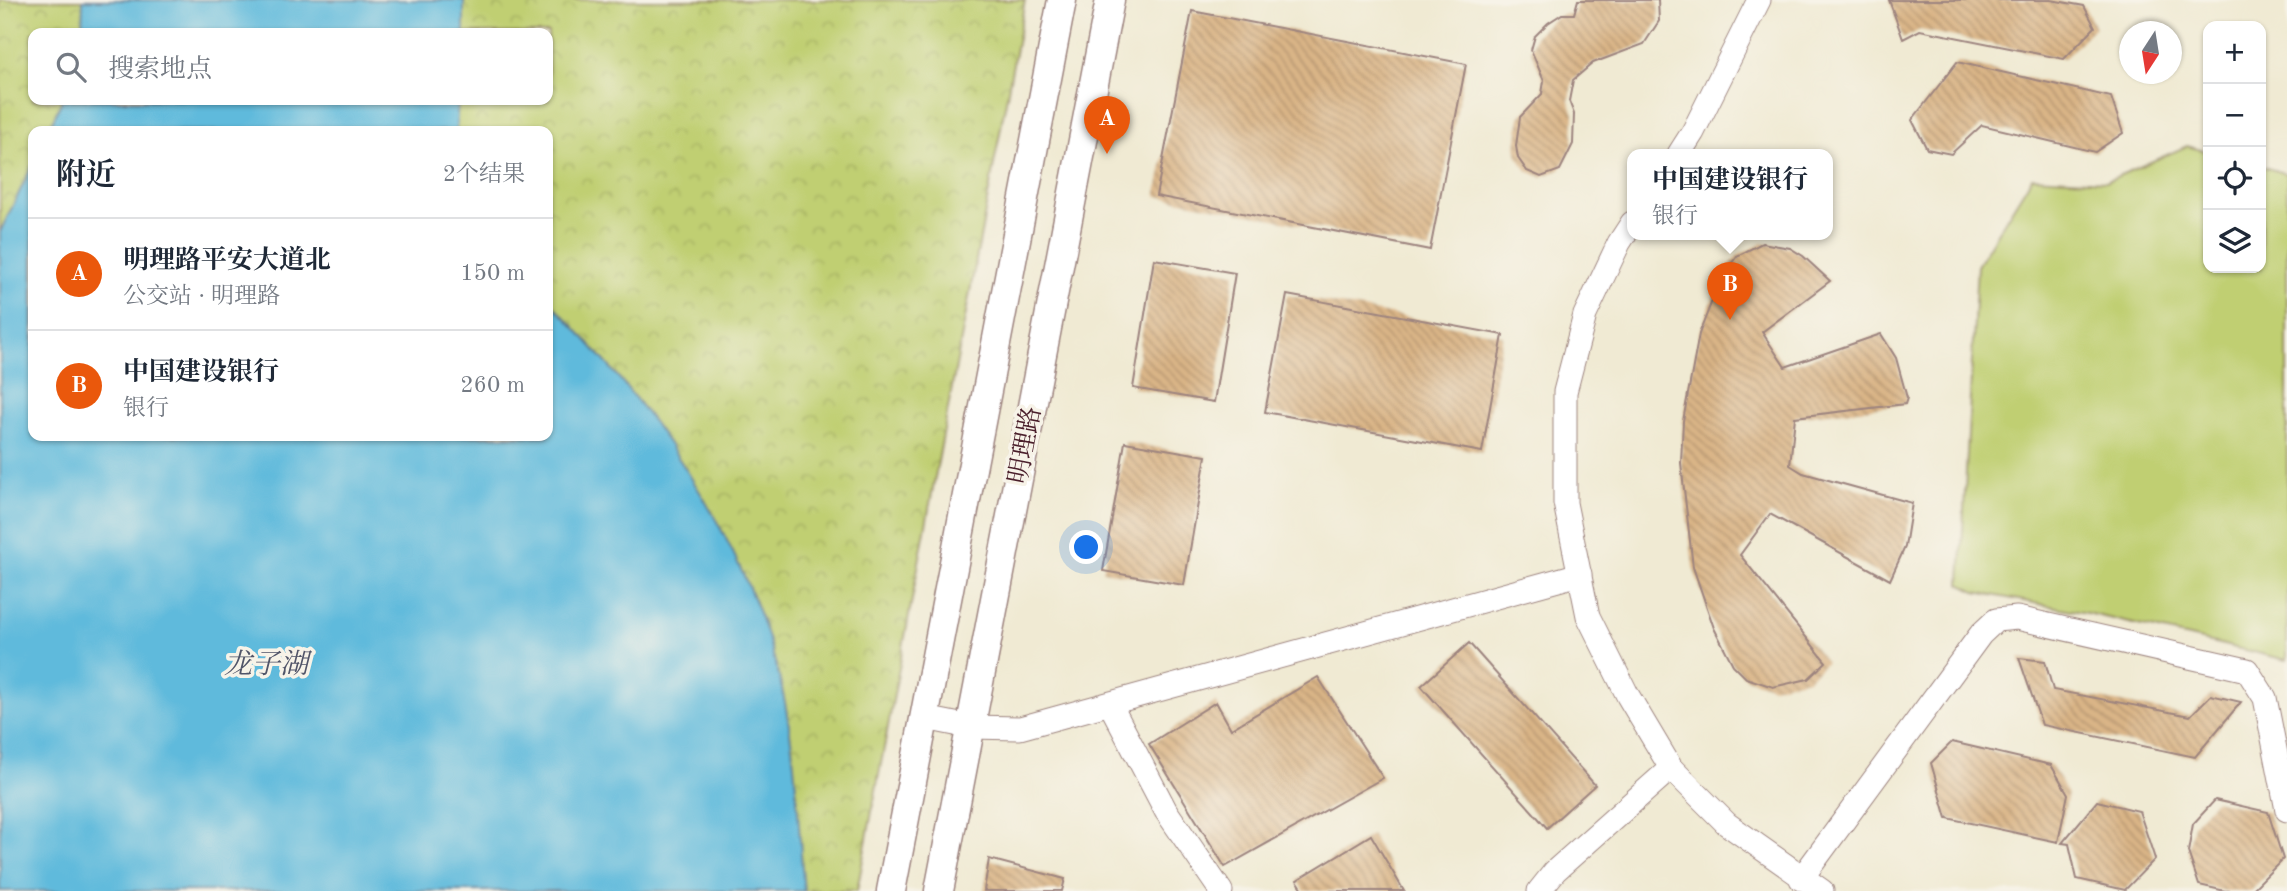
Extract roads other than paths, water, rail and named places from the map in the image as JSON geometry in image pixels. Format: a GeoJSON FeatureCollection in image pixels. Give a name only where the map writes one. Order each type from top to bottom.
{"type":"FeatureCollection","features":[{"type":"Feature","properties":{"kind":"main road","name":"明理路"},"geometry":{"type":"LineString","coordinates":[[891,891],[1062,0]]}},
{"type":"Feature","properties":{"kind":"main road","name":"明理路"},"geometry":{"type":"LineString","coordinates":[[939,891],[1110,0]]}},
{"type":"Feature","properties":{"kind":"street"},"geometry":{"type":"LineString","coordinates":[[1682,149],[1759,0]]}},
{"type":"Feature","properties":{"kind":"street"},"geometry":{"type":"LineString","coordinates":[[1627,231],[1585,315],[1565,392],[1565,503],[1588,616],[1628,696],[1671,768],[1727,824],[1801,879],[1822,891]]}},
{"type":"Feature","properties":{"kind":"street"},"geometry":{"type":"LineString","coordinates":[[925,718],[970,727],[1020,728],[1580,574]]}},
{"type":"Feature","properties":{"kind":"street"},"geometry":{"type":"LineString","coordinates":[[1801,879],[1981,634],[1996,620],[2017,618],[2247,670],[2265,698],[2287,810]]}},
{"type":"Feature","properties":{"kind":"street"},"geometry":{"type":"LineString","coordinates":[[1110,704],[1166,811],[1221,891]]}},
{"type":"Feature","properties":{"kind":"street"},"geometry":{"type":"LineString","coordinates":[[1539,891],[1555,871],[1671,768]]}},
{"type":"Feature","properties":{"kind":"water"},"geometry":{"type":"Polygon","coordinates":[[[83,0],[464,0],[464,28],[82,28],[83,0]]]}},
{"type":"Feature","properties":{"kind":"water"},"geometry":{"type":"Polygon","coordinates":[[[60,105],[458,105],[456,126],[50,126],[60,105]]]}},
{"type":"Feature","properties":{"kind":"water","name":"龙子湖"},"geometry":{"type":"Polygon","coordinates":[[[28,174],[28,441],[553,441],[553,305],[585,339],[654,423],[714,515],[738,564],[759,614],[783,693],[795,777],[804,891],[0,891],[0,232],[28,174]]]}},
{"type":"Feature","properties":{"kind":"place","name":"明理路平安大道北"},"geometry":{"type":"Point","coordinates":[1107,154]}},
{"type":"Feature","properties":{"kind":"place","name":"中国建设银行"},"geometry":{"type":"Point","coordinates":[1730,320]}}]}
